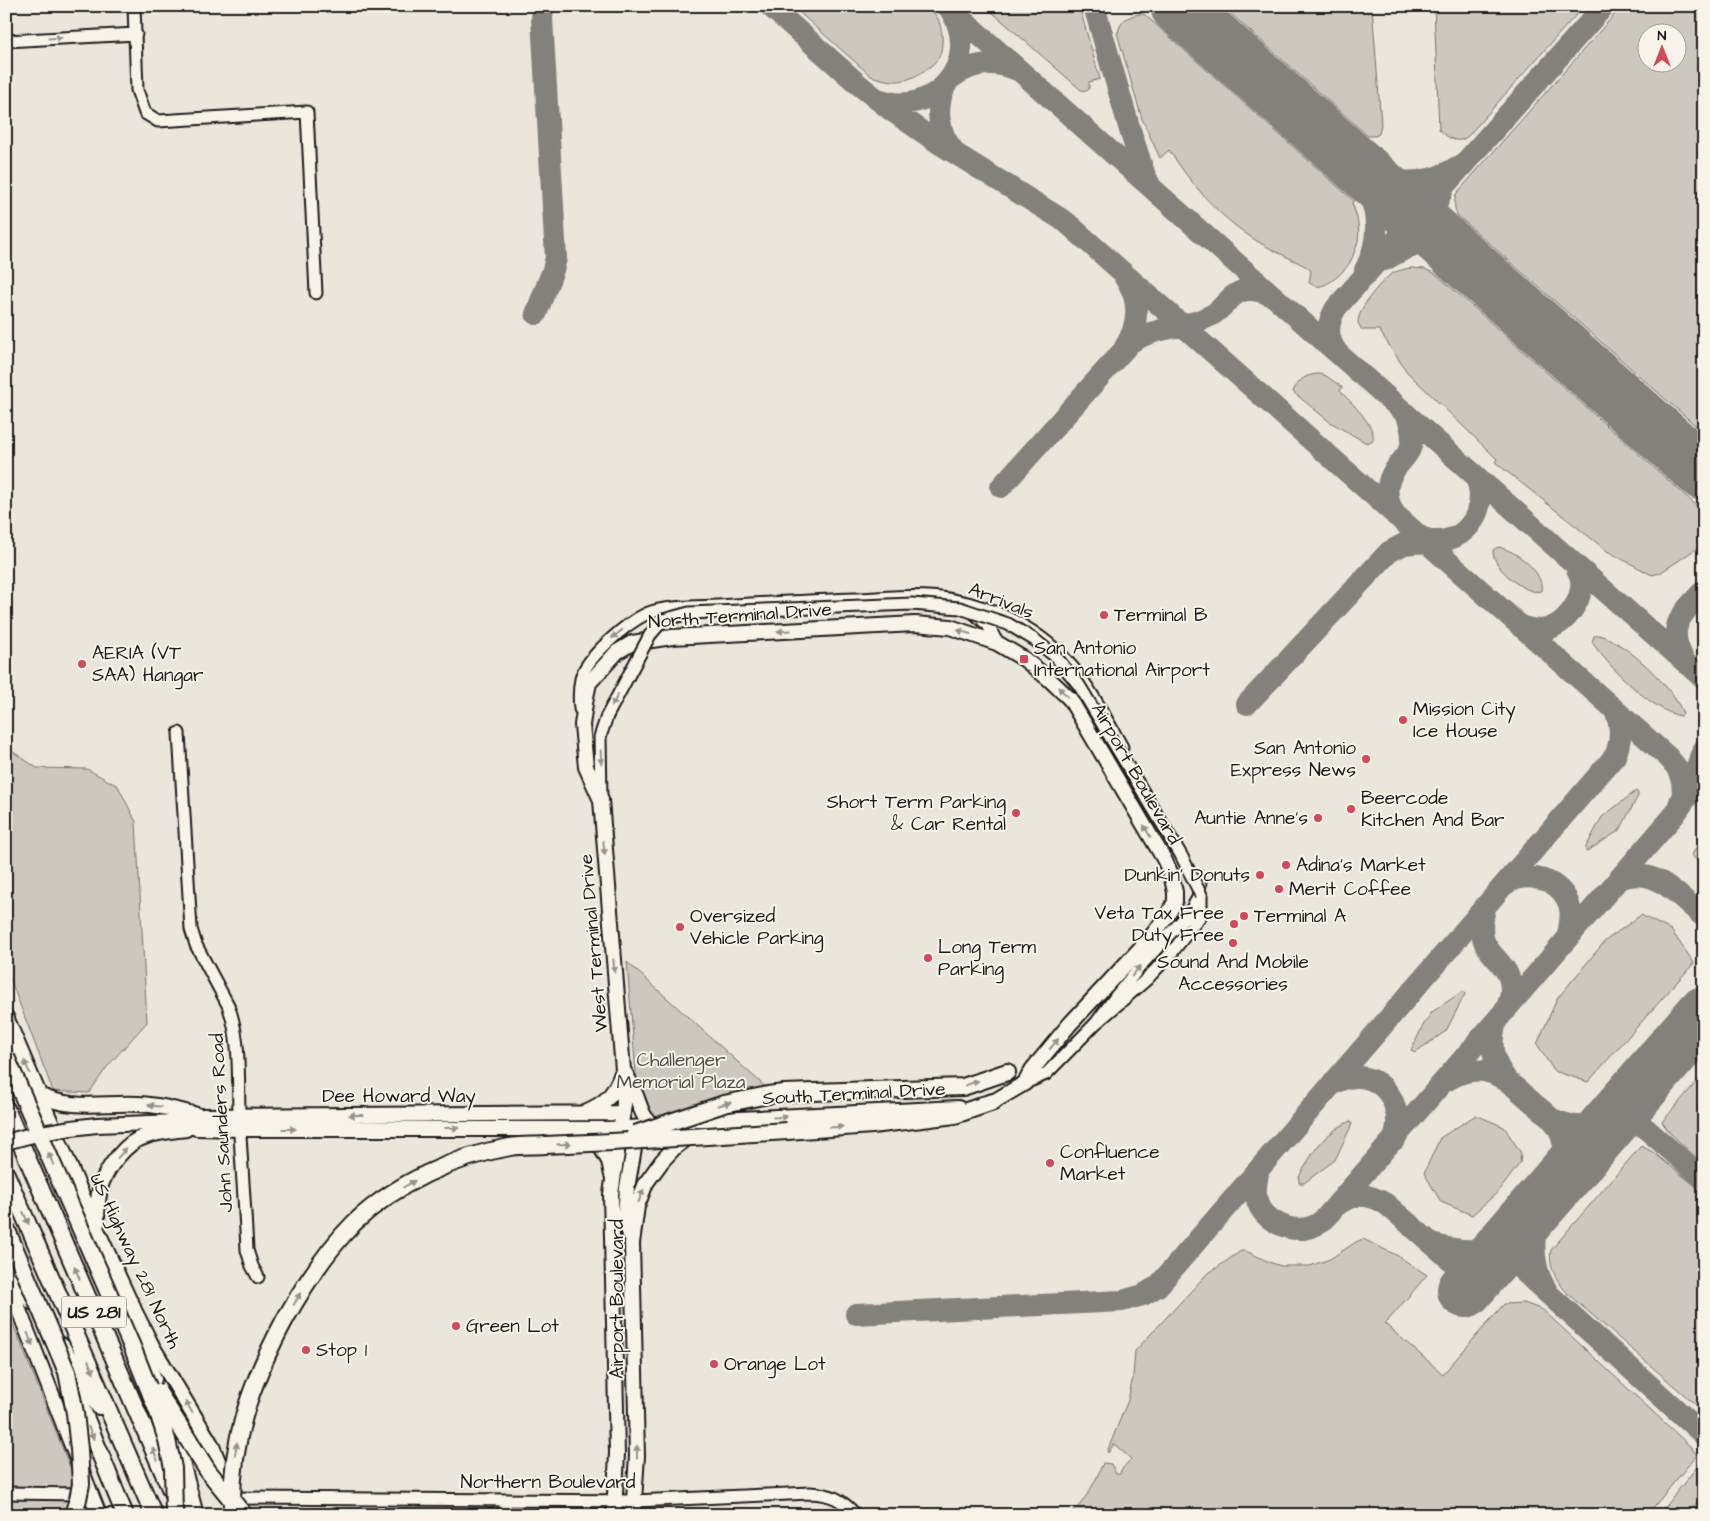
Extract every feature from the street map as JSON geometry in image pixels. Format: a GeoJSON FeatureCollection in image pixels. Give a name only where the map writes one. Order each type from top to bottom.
{"type":"FeatureCollection","features":[{"type":"Feature","properties":{"kind":"highway"},"geometry":{"type":"LineString","coordinates":[[6,1057],[133,1349],[167,1440],[174,1480],[174,1515]]}},
{"type":"Feature","properties":{"kind":"highway"},"geometry":{"type":"LineString","coordinates":[[232,1515],[232,1471],[241,1423],[258,1376],[276,1337],[300,1293],[328,1254],[354,1224],[377,1203],[418,1179],[459,1160],[512,1147],[653,1129],[724,1104],[768,1095],[963,1087],[1008,1072]]}},
{"type":"Feature","properties":{"kind":"highway"},"geometry":{"type":"LineString","coordinates":[[616,1135],[787,1131],[872,1125],[955,1115],[993,1102]]}},
{"type":"Feature","properties":{"kind":"highway","name":"US 281"},"geometry":{"type":"LineString","coordinates":[[6,1109],[182,1515]]}},
{"type":"Feature","properties":{"kind":"highway","name":"US 281"},"geometry":{"type":"LineString","coordinates":[[6,1174],[154,1515]]}},
{"type":"Feature","properties":{"kind":"highway"},"geometry":{"type":"LineString","coordinates":[[6,1228],[125,1515]]}},
{"type":"Feature","properties":{"kind":"highway"},"geometry":{"type":"LineString","coordinates":[[6,1260],[127,1450]]}},
{"type":"Feature","properties":{"kind":"highway"},"geometry":{"type":"LineString","coordinates":[[131,1304],[142,1350],[182,1466],[195,1515]]}},
{"type":"Feature","properties":{"kind":"highway"},"geometry":{"type":"LineString","coordinates":[[133,1349],[208,1471],[244,1515]]}},
{"type":"Feature","properties":{"kind":"highway"},"geometry":{"type":"LineString","coordinates":[[67,1372],[75,1413],[81,1484],[73,1515]]}},
{"type":"Feature","properties":{"kind":"main road","name":"North Terminal Drive"},"geometry":{"type":"LineString","coordinates":[[601,800],[586,767],[582,725],[586,697],[589,683],[617,652],[632,642],[672,637],[915,624],[950,627],[997,642],[1024,659]]}},
{"type":"Feature","properties":{"kind":"main road","name":"Airport Boulevard"},"geometry":{"type":"LineString","coordinates":[[1024,659],[1049,679],[1074,705],[1164,859],[1171,874],[1175,892],[1175,902],[1151,937],[1069,1025],[1032,1070],[1025,1083]]}},
{"type":"Feature","properties":{"kind":"main road","name":"West Terminal Drive"},"geometry":{"type":"LineString","coordinates":[[601,800],[623,1070],[623,1114]]}},
{"type":"Feature","properties":{"kind":"main road","name":"US Highway 281 North"},"geometry":{"type":"LineString","coordinates":[[6,1018],[97,1230],[131,1304],[152,1346],[211,1444],[238,1515]]}},
{"type":"Feature","properties":{"kind":"main road"},"geometry":{"type":"LineString","coordinates":[[579,1114],[601,1105],[617,1086],[623,1070]]}},
{"type":"Feature","properties":{"kind":"main road"},"geometry":{"type":"LineString","coordinates":[[623,1070],[635,1092],[644,1118],[654,1127]]}},
{"type":"Feature","properties":{"kind":"main road","name":"South Terminal Drive"},"geometry":{"type":"LineString","coordinates":[[616,1135],[637,1128],[718,1120],[956,1108],[993,1102],[1025,1083]]}},
{"type":"Feature","properties":{"kind":"main road"},"geometry":{"type":"LineString","coordinates":[[39,1095],[62,1104],[158,1106],[200,1122]]}},
{"type":"Feature","properties":{"kind":"main road","name":"Dee Howard Way"},"geometry":{"type":"LineString","coordinates":[[6,1142],[50,1131],[97,1125],[176,1122],[403,1122],[556,1114],[623,1114]]}},
{"type":"Feature","properties":{"kind":"main road"},"geometry":{"type":"LineString","coordinates":[[493,1128],[513,1122],[554,1120],[556,1114]]}},
{"type":"Feature","properties":{"kind":"main road","name":"Airport Boulevard"},"geometry":{"type":"LineString","coordinates":[[615,1508],[617,1420],[611,1194],[616,1135],[623,1114]]}},
{"type":"Feature","properties":{"kind":"main road"},"geometry":{"type":"LineString","coordinates":[[623,1114],[632,1119],[637,1128],[627,1188],[625,1218],[632,1243]]}},
{"type":"Feature","properties":{"kind":"main road","name":"Airport Boulevard"},"geometry":{"type":"LineString","coordinates":[[634,1508],[637,1456],[632,1243],[637,1206],[646,1183],[674,1148],[718,1120]]}},
{"type":"Feature","properties":{"kind":"main road"},"geometry":{"type":"LineString","coordinates":[[97,1230],[97,1208],[101,1184],[124,1148],[142,1137],[200,1122]]}},
{"type":"Feature","properties":{"kind":"main road","name":"Dee Howard Way"},"geometry":{"type":"LineString","coordinates":[[403,1122],[493,1128],[577,1129],[616,1135]]}},
{"type":"Feature","properties":{"kind":"main road"},"geometry":{"type":"LineString","coordinates":[[577,1129],[593,1135],[609,1160],[613,1181]]}},
{"type":"Feature","properties":{"kind":"main road"},"geometry":{"type":"LineString","coordinates":[[6,1277],[99,1515]]}},
{"type":"Feature","properties":{"kind":"street"},"geometry":{"type":"LineString","coordinates":[[134,6],[137,90],[145,113],[158,121],[307,112],[316,293]]}},
{"type":"Feature","properties":{"kind":"street"},"geometry":{"type":"LineString","coordinates":[[6,41],[136,34]]}},
{"type":"Feature","properties":{"kind":"street","name":"Arrivals"},"geometry":{"type":"LineString","coordinates":[[582,725],[579,700],[581,678],[591,659],[616,635],[647,614],[668,609],[904,597],[948,599],[988,610],[1016,622],[1039,635],[1061,653],[1078,673],[1200,881],[1198,898],[1190,912],[1143,963],[1096,1023]]}},
{"type":"Feature","properties":{"kind":"street"},"geometry":{"type":"LineString","coordinates":[[948,599],[974,612],[988,625],[997,642]]}},
{"type":"Feature","properties":{"kind":"street"},"geometry":{"type":"LineString","coordinates":[[601,800],[600,737],[607,716],[650,635],[663,620],[688,613],[912,604],[960,608],[1008,624],[1035,640],[1056,656],[1080,685],[1181,855],[1201,895],[1201,915],[1173,951],[1147,979],[1096,1023],[1046,1074],[1025,1083]]}},
{"type":"Feature","properties":{"kind":"street","name":"John Saunders Road"},"geometry":{"type":"LineString","coordinates":[[179,733],[191,929],[196,945],[220,988],[232,1015],[238,1045],[239,1123],[247,1250],[258,1277]]}},
{"type":"Feature","properties":{"kind":"street"},"geometry":{"type":"LineString","coordinates":[[6,1493],[91,1494]]}},
{"type":"Feature","properties":{"kind":"street","name":"Northern Boulevard"},"geometry":{"type":"LineString","coordinates":[[232,1498],[505,1500],[634,1508],[810,1493],[824,1494],[836,1498],[846,1504],[856,1515]]}},
{"type":"Feature","properties":{"kind":"street"},"geometry":{"type":"LineString","coordinates":[[505,1500],[505,1515]]}},
{"type":"Feature","properties":{"kind":"green space"},"geometry":{"type":"Polygon","coordinates":[[[792,6],[925,6],[935,14],[941,26],[941,53],[929,68],[909,79],[892,81],[871,76],[792,6]]]}},
{"type":"Feature","properties":{"kind":"green space"},"geometry":{"type":"Polygon","coordinates":[[[985,6],[1079,6],[1100,79],[1089,82],[1089,89],[1087,91],[1081,90],[985,6]]]}},
{"type":"Feature","properties":{"kind":"green space"},"geometry":{"type":"Polygon","coordinates":[[[1222,6],[1372,6],[1381,124],[1379,134],[1368,136],[1222,6]]]}},
{"type":"Feature","properties":{"kind":"green space"},"geometry":{"type":"Polygon","coordinates":[[[1434,6],[1584,6],[1468,136],[1457,140],[1449,138],[1439,129],[1434,6]]]}},
{"type":"Feature","properties":{"kind":"green space"},"geometry":{"type":"Polygon","coordinates":[[[1622,6],[1704,6],[1704,433],[1457,215],[1456,194],[1622,6]]]}},
{"type":"Feature","properties":{"kind":"green space"},"geometry":{"type":"Polygon","coordinates":[[[1144,14],[1354,201],[1352,203],[1357,217],[1359,236],[1357,244],[1348,266],[1330,282],[1320,286],[1309,283],[1311,271],[1307,267],[1260,243],[1223,215],[1203,195],[1169,150],[1160,158],[1142,119],[1117,33],[1121,24],[1127,18],[1144,14]]]}},
{"type":"Feature","properties":{"kind":"green space"},"geometry":{"type":"Polygon","coordinates":[[[1412,268],[1425,269],[1436,274],[1704,512],[1704,541],[1702,545],[1660,573],[1652,575],[1607,551],[1495,462],[1497,459],[1407,372],[1379,330],[1362,330],[1358,323],[1361,310],[1380,284],[1394,272],[1412,268]]]}},
{"type":"Feature","properties":{"kind":"green space"},"geometry":{"type":"Polygon","coordinates":[[[1320,374],[1342,387],[1340,391],[1367,421],[1371,428],[1373,440],[1367,443],[1330,422],[1293,392],[1304,378],[1320,374]]]}},
{"type":"Feature","properties":{"kind":"green space"},"geometry":{"type":"Polygon","coordinates":[[[1498,547],[1520,557],[1534,570],[1541,584],[1541,591],[1526,589],[1503,571],[1494,557],[1493,550],[1498,547]]]}},
{"type":"Feature","properties":{"kind":"green space"},"geometry":{"type":"Polygon","coordinates":[[[1599,635],[1610,639],[1648,667],[1670,692],[1683,714],[1681,716],[1670,713],[1657,706],[1619,674],[1592,642],[1594,636],[1599,635]]]}},
{"type":"Feature","properties":{"kind":"green space"},"geometry":{"type":"Polygon","coordinates":[[[6,747],[37,768],[87,769],[118,786],[136,822],[147,1022],[107,1067],[89,1093],[53,1091],[6,968],[6,747]]]}},
{"type":"Feature","properties":{"kind":"green space"},"geometry":{"type":"Polygon","coordinates":[[[1636,791],[1638,796],[1620,830],[1586,852],[1586,847],[1602,817],[1636,791]]]}},
{"type":"Feature","properties":{"kind":"green space"},"geometry":{"type":"Polygon","coordinates":[[[1704,834],[1704,870],[1692,855],[1704,834]]]}},
{"type":"Feature","properties":{"kind":"green space"},"geometry":{"type":"Polygon","coordinates":[[[1641,915],[1671,930],[1694,963],[1588,1082],[1554,1071],[1537,1044],[1557,999],[1605,941],[1641,915]]]}},
{"type":"Feature","properties":{"kind":"green space","name":"Challenger Memorial Plaza"},"geometry":{"type":"Polygon","coordinates":[[[627,962],[780,1100],[728,1112],[658,1120],[641,1106],[637,1087],[627,962]]]}},
{"type":"Feature","properties":{"kind":"green space"},"geometry":{"type":"Polygon","coordinates":[[[1463,991],[1465,994],[1446,1031],[1414,1053],[1411,1050],[1432,1012],[1463,991]]]}},
{"type":"Feature","properties":{"kind":"green space"},"geometry":{"type":"Polygon","coordinates":[[[1704,1073],[1704,1165],[1670,1133],[1662,1122],[1704,1073]]]}},
{"type":"Feature","properties":{"kind":"green space"},"geometry":{"type":"Polygon","coordinates":[[[1476,1115],[1504,1127],[1521,1153],[1520,1163],[1499,1191],[1472,1215],[1441,1202],[1424,1173],[1440,1138],[1476,1115]]]}},
{"type":"Feature","properties":{"kind":"green space"},"geometry":{"type":"Polygon","coordinates":[[[1350,1121],[1352,1124],[1335,1160],[1304,1183],[1299,1183],[1301,1174],[1319,1145],[1329,1134],[1350,1121]]]}},
{"type":"Feature","properties":{"kind":"green space"},"geometry":{"type":"Polygon","coordinates":[[[1641,1146],[1653,1152],[1704,1193],[1704,1412],[1568,1294],[1557,1279],[1552,1268],[1551,1250],[1641,1146]]]}},
{"type":"Feature","properties":{"kind":"green space"},"geometry":{"type":"Polygon","coordinates":[[[1363,1239],[1398,1256],[1427,1275],[1385,1324],[1443,1374],[1504,1304],[1524,1303],[1543,1310],[1692,1448],[1697,1455],[1647,1515],[1071,1515],[1090,1490],[1103,1463],[1111,1464],[1116,1474],[1120,1474],[1121,1470],[1131,1459],[1114,1444],[1107,1452],[1128,1400],[1133,1377],[1135,1351],[1206,1275],[1241,1251],[1246,1251],[1281,1266],[1310,1266],[1330,1259],[1363,1239]]]}},
{"type":"Feature","properties":{"kind":"green space"},"geometry":{"type":"Polygon","coordinates":[[[6,1306],[89,1515],[6,1515],[6,1306]]]}},
{"type":"Feature","properties":{"kind":"green space"},"geometry":{"type":"Polygon","coordinates":[[[1701,1462],[1704,1477],[1702,1491],[1688,1515],[1658,1515],[1701,1462]]]}},
{"type":"Feature","properties":{"kind":"taxiway"},"geometry":{"type":"LineString","coordinates":[[536,314],[556,258],[542,19],[543,6]]}},
{"type":"Feature","properties":{"kind":"taxiway"},"geometry":{"type":"LineString","coordinates":[[770,6],[858,84],[892,111],[940,144],[1066,222],[1614,709],[1669,758],[1677,768],[1682,780],[1683,794],[1676,813]]}},
{"type":"Feature","properties":{"kind":"taxiway"},"geometry":{"type":"LineString","coordinates":[[947,6],[1704,679]]}},
{"type":"Feature","properties":{"kind":"taxiway"},"geometry":{"type":"LineString","coordinates":[[1094,6],[1130,130],[1149,183]]}},
{"type":"Feature","properties":{"kind":"taxiway"},"geometry":{"type":"LineString","coordinates":[[1337,352],[1329,336],[1329,325],[1336,308],[1604,6]]}},
{"type":"Feature","properties":{"kind":"taxiway"},"geometry":{"type":"LineString","coordinates":[[878,99],[899,103],[918,101],[934,94],[948,82],[957,66],[961,49],[959,30],[951,11]]}},
{"type":"Feature","properties":{"kind":"taxiway"},"geometry":{"type":"LineString","coordinates":[[950,79],[974,66],[991,64],[1017,70]]}},
{"type":"Feature","properties":{"kind":"taxiway"},"geometry":{"type":"LineString","coordinates":[[948,81],[941,99],[939,117],[944,135],[954,151]]}},
{"type":"Feature","properties":{"kind":"taxiway"},"geometry":{"type":"LineString","coordinates":[[1351,160],[1372,199],[1375,213],[1375,241],[1365,270]]}},
{"type":"Feature","properties":{"kind":"taxiway"},"geometry":{"type":"LineString","coordinates":[[1354,162],[1378,176],[1401,181],[1430,179],[1457,167]]}},
{"type":"Feature","properties":{"kind":"taxiway"},"geometry":{"type":"LineString","coordinates":[[1442,192],[1434,213],[1439,232],[1448,246]]}},
{"type":"Feature","properties":{"kind":"taxiway"},"geometry":{"type":"LineString","coordinates":[[1385,260],[1400,251],[1423,244],[1448,246]]}},
{"type":"Feature","properties":{"kind":"taxiway"},"geometry":{"type":"LineString","coordinates":[[1125,278],[1134,295],[1136,312],[1133,330],[1125,347]]}},
{"type":"Feature","properties":{"kind":"taxiway"},"geometry":{"type":"LineString","coordinates":[[1001,487],[1130,343],[1147,334],[1208,317],[1219,310],[1234,295],[1242,291],[1257,290],[1272,296]]}},
{"type":"Feature","properties":{"kind":"taxiway"},"geometry":{"type":"LineString","coordinates":[[1396,516],[1388,498],[1388,486],[1392,474],[1410,449],[1411,431],[1406,414]]}},
{"type":"Feature","properties":{"kind":"taxiway"},"geometry":{"type":"LineString","coordinates":[[1421,537],[1435,541],[1449,539],[1460,534],[1470,525],[1480,501],[1479,488],[1474,474]]}},
{"type":"Feature","properties":{"kind":"taxiway"},"geometry":{"type":"LineString","coordinates":[[1247,704],[1389,552],[1404,544],[1435,541]]}},
{"type":"Feature","properties":{"kind":"taxiway"},"geometry":{"type":"LineString","coordinates":[[1521,627],[1541,630],[1549,628],[1565,619],[1576,604],[1581,587],[1581,577],[1575,564]]}},
{"type":"Feature","properties":{"kind":"taxiway"},"geometry":{"type":"LineString","coordinates":[[1684,660],[1676,639],[1676,630],[1683,614],[1704,590]]}},
{"type":"Feature","properties":{"kind":"taxiway"},"geometry":{"type":"LineString","coordinates":[[856,1314],[1122,1301],[1143,1295],[1158,1286],[1615,756],[1620,732],[1619,721],[1614,709]]}},
{"type":"Feature","properties":{"kind":"taxiway"},"geometry":{"type":"LineString","coordinates":[[1259,1169],[1256,1196],[1260,1207],[1271,1220],[1295,1229],[1311,1227],[1323,1220],[1676,813],[1692,790],[1700,757],[1704,749]]}},
{"type":"Feature","properties":{"kind":"taxiway"},"geometry":{"type":"LineString","coordinates":[[1619,879],[1632,875],[1655,879],[1665,884],[1704,917]]}},
{"type":"Feature","properties":{"kind":"taxiway"},"geometry":{"type":"LineString","coordinates":[[1504,885],[1513,880],[1533,878],[1543,880],[1560,890],[1566,898],[1571,912],[1567,939]]}},
{"type":"Feature","properties":{"kind":"taxiway"},"geometry":{"type":"LineString","coordinates":[[1486,905],[1482,921],[1484,942],[1503,967],[1511,984],[1506,1010]]}},
{"type":"Feature","properties":{"kind":"taxiway"},"geometry":{"type":"LineString","coordinates":[[1496,1021],[1493,1052],[1497,1065],[1506,1079]]}},
{"type":"Feature","properties":{"kind":"taxiway"},"geometry":{"type":"LineString","coordinates":[[1446,1081],[1460,1074],[1472,1071],[1483,1071],[1493,1074],[1513,1086],[1553,1120],[1561,1134],[1564,1146],[1564,1158],[1558,1182]]}},
{"type":"Feature","properties":{"kind":"taxiway"},"geometry":{"type":"LineString","coordinates":[[1331,1085],[1346,1078],[1360,1077],[1372,1080],[1383,1087],[1391,1097],[1396,1110],[1397,1124],[1394,1140]]}},
{"type":"Feature","properties":{"kind":"taxiway"},"geometry":{"type":"LineString","coordinates":[[1644,1083],[1633,1106],[1634,1116],[1637,1121],[1704,1179]]}},
{"type":"Feature","properties":{"kind":"taxiway"},"geometry":{"type":"LineString","coordinates":[[1552,1119],[1570,1125],[1585,1126],[1600,1123],[1616,1115]]}},
{"type":"Feature","properties":{"kind":"taxiway"},"geometry":{"type":"LineString","coordinates":[[1337,1205],[1350,1198],[1362,1196],[1379,1200],[1474,1280]]}},
{"type":"Feature","properties":{"kind":"taxiway"},"geometry":{"type":"LineString","coordinates":[[1543,1200],[1539,1211],[1534,1246],[1537,1269],[1546,1289]]}},
{"type":"Feature","properties":{"kind":"taxiway"},"geometry":{"type":"LineString","coordinates":[[1436,1245],[1474,1250],[1492,1247],[1510,1238]]}},
{"type":"Feature","properties":{"kind":"taxiway"},"geometry":{"type":"LineString","coordinates":[[1500,1250],[1704,1435]]}},
{"type":"Feature","properties":{"kind":"runway"},"geometry":{"type":"LineString","coordinates":[[1178,6],[1704,473]]}},
{"type":"Feature","properties":{"kind":"runway"},"geometry":{"type":"LineString","coordinates":[[1465,1290],[1704,1014]]}},
{"type":"Feature","properties":{"kind":"place","name":"Terminal B"},"geometry":{"type":"Point","coordinates":[1104,615]}},
{"type":"Feature","properties":{"kind":"place","name":"San Antonio International Airport"},"geometry":{"type":"Point","coordinates":[1024,659]}},
{"type":"Feature","properties":{"kind":"place","name":"AERIA (VT SAA) Hangar"},"geometry":{"type":"Point","coordinates":[82,664]}},
{"type":"Feature","properties":{"kind":"place","name":"Mission City Ice House"},"geometry":{"type":"Point","coordinates":[1403,720]}},
{"type":"Feature","properties":{"kind":"place","name":"San Antonio Express News"},"geometry":{"type":"Point","coordinates":[1366,759]}},
{"type":"Feature","properties":{"kind":"place","name":"Beercode Kitchen And Bar"},"geometry":{"type":"Point","coordinates":[1351,809]}},
{"type":"Feature","properties":{"kind":"place","name":"Short Term Parking & Car Rental"},"geometry":{"type":"Point","coordinates":[1016,813]}},
{"type":"Feature","properties":{"kind":"place","name":"Auntie Anne’s"},"geometry":{"type":"Point","coordinates":[1318,818]}},
{"type":"Feature","properties":{"kind":"place","name":"Adina’s Market"},"geometry":{"type":"Point","coordinates":[1286,865]}},
{"type":"Feature","properties":{"kind":"place","name":"Dunkin' Donuts"},"geometry":{"type":"Point","coordinates":[1260,875]}},
{"type":"Feature","properties":{"kind":"place","name":"Merit Coffee"},"geometry":{"type":"Point","coordinates":[1279,889]}},
{"type":"Feature","properties":{"kind":"place","name":"Terminal A"},"geometry":{"type":"Point","coordinates":[1244,916]}},
{"type":"Feature","properties":{"kind":"place","name":"Veta Tax Free Duty Free"},"geometry":{"type":"Point","coordinates":[1234,924]}},
{"type":"Feature","properties":{"kind":"place","name":"Oversized Vehicle Parking"},"geometry":{"type":"Point","coordinates":[680,927]}},
{"type":"Feature","properties":{"kind":"place","name":"Sound And Mobile Accessories"},"geometry":{"type":"Point","coordinates":[1233,943]}},
{"type":"Feature","properties":{"kind":"place","name":"Long Term Parking"},"geometry":{"type":"Point","coordinates":[928,958]}},
{"type":"Feature","properties":{"kind":"place","name":"Confluence Market"},"geometry":{"type":"Point","coordinates":[1050,1163]}},
{"type":"Feature","properties":{"kind":"place","name":"Green Lot"},"geometry":{"type":"Point","coordinates":[456,1326]}},
{"type":"Feature","properties":{"kind":"place","name":"Stop 1"},"geometry":{"type":"Point","coordinates":[306,1350]}},
{"type":"Feature","properties":{"kind":"place","name":"Orange Lot"},"geometry":{"type":"Point","coordinates":[714,1364]}}]}
